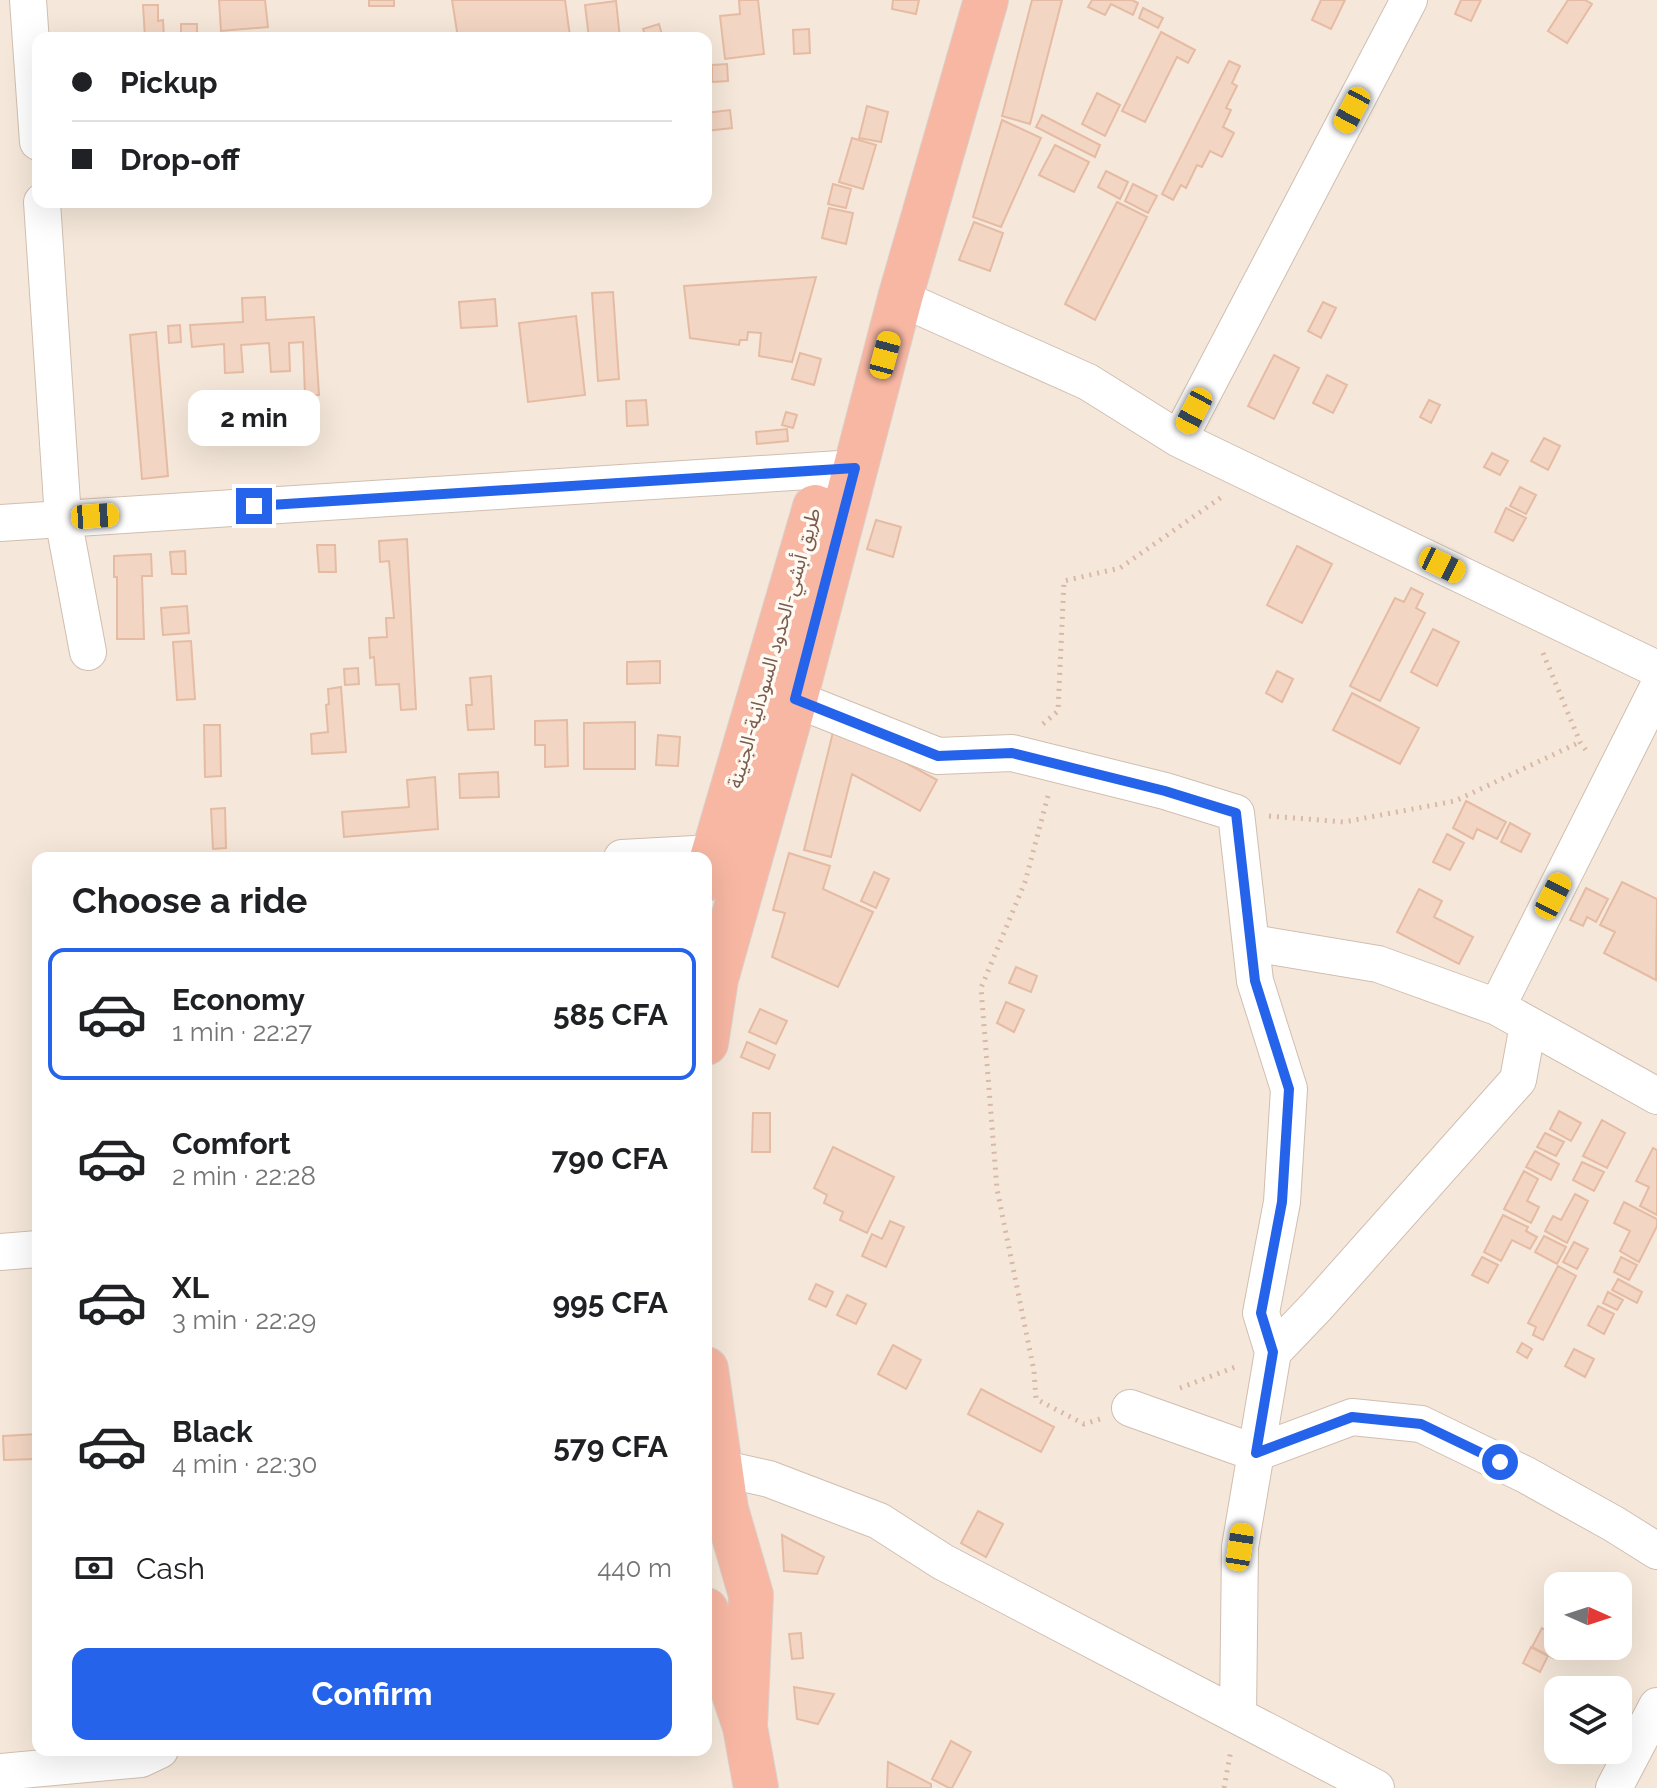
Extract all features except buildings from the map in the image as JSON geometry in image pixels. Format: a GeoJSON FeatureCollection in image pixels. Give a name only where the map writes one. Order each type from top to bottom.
{"type":"FeatureCollection","features":[{"type":"Feature","properties":{"kind":"highway","name":"طريق أبشي-الحدود السودانية-الجنينة"},"geometry":{"type":"LineString","coordinates":[[712,860],[841,468],[871,287],[955,0]]}},
{"type":"Feature","properties":{"kind":"highway"},"geometry":{"type":"LineString","coordinates":[[712,1005],[716,979],[795,699],[841,468],[900,298],[986,0]]}},
{"type":"Feature","properties":{"kind":"highway"},"geometry":{"type":"LineString","coordinates":[[713,1468],[751,1595],[745,1727]]}},
{"type":"Feature","properties":{"kind":"highway"},"geometry":{"type":"LineString","coordinates":[[712,1628],[745,1727],[756,1788]]}},
{"type":"Feature","properties":{"kind":"street"},"geometry":{"type":"LineString","coordinates":[[28,0],[32,57]]}},
{"type":"Feature","properties":{"kind":"street"},"geometry":{"type":"LineString","coordinates":[[1179,439],[1409,0]]}},
{"type":"Feature","properties":{"kind":"street"},"geometry":{"type":"LineString","coordinates":[[42,208],[63,518],[88,652]]}},
{"type":"Feature","properties":{"kind":"street"},"geometry":{"type":"LineString","coordinates":[[900,298],[1088,382],[1179,439],[1657,669]]}},
{"type":"Feature","properties":{"kind":"street"},"geometry":{"type":"LineString","coordinates":[[0,523],[841,468]]}},
{"type":"Feature","properties":{"kind":"street"},"geometry":{"type":"LineString","coordinates":[[1497,1007],[1657,689]]}},
{"type":"Feature","properties":{"kind":"street"},"geometry":{"type":"LineString","coordinates":[[795,699],[938,756],[1012,753],[1165,791],[1236,813],[1255,981],[1289,1089],[1282,1202],[1261,1313],[1273,1352],[1240,1547],[1238,1716]]}},
{"type":"Feature","properties":{"kind":"street"},"geometry":{"type":"LineString","coordinates":[[1252,943],[1378,964],[1497,1007],[1657,1096]]}},
{"type":"Feature","properties":{"kind":"street"},"geometry":{"type":"LineString","coordinates":[[1273,1352],[1518,1080],[1528,1025]]}},
{"type":"Feature","properties":{"kind":"street"},"geometry":{"type":"LineString","coordinates":[[0,1252],[32,1249]]}},
{"type":"Feature","properties":{"kind":"street"},"geometry":{"type":"LineString","coordinates":[[1130,1408],[1256,1453],[1352,1417],[1421,1424],[1526,1475],[1657,1551]]}},
{"type":"Feature","properties":{"kind":"street"},"geometry":{"type":"LineString","coordinates":[[713,1468],[769,1479],[879,1521],[943,1562],[1376,1788]]}},
{"type":"Feature","properties":{"kind":"street"},"geometry":{"type":"LineString","coordinates":[[1614,1788],[1657,1706]]}},
{"type":"Feature","properties":{"kind":"street"},"geometry":{"type":"LineString","coordinates":[[0,1772],[147,1756]]}},
{"type":"Feature","properties":{"kind":"path"},"geometry":{"type":"LineString","coordinates":[[1012,753],[1058,711],[1064,581],[1120,568],[1254,474]]}},
{"type":"Feature","properties":{"kind":"path"},"geometry":{"type":"LineString","coordinates":[[1522,604],[1580,742],[1609,784]]}},
{"type":"Feature","properties":{"kind":"path"},"geometry":{"type":"LineString","coordinates":[[1236,813],[1344,822],[1455,801],[1580,742]]}},
{"type":"Feature","properties":{"kind":"path"},"geometry":{"type":"LineString","coordinates":[[1056,764],[1025,882],[981,988],[997,1189],[1034,1371],[1036,1399],[1084,1424],[1273,1352]]}},
{"type":"Feature","properties":{"kind":"shaded area"},"geometry":{"type":"Polygon","coordinates":[[[0,0],[1657,0],[1657,1788],[0,1788],[0,0]]]}},
{"type":"Feature","properties":{"kind":"route"},"geometry":{"type":"LineString","coordinates":[[254,506],[855,468],[795,699],[938,756],[1012,753],[1165,791],[1236,813],[1255,981],[1289,1089],[1282,1202],[1261,1313],[1273,1352],[1256,1453],[1352,1417],[1421,1424],[1500,1462]]}}]}
